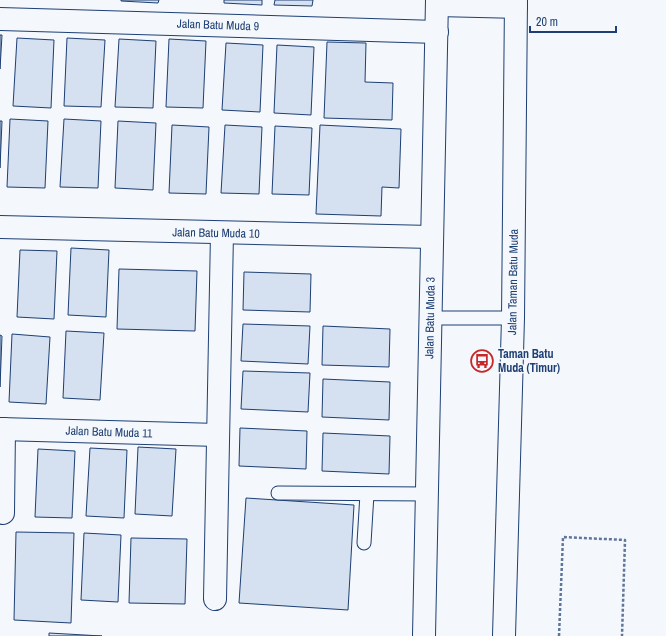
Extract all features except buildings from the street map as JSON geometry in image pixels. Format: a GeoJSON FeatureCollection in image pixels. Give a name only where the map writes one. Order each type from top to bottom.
{"type":"FeatureCollection","features":[{"type":"Feature","properties":{"kind":"street"},"geometry":{"type":"LineString","coordinates":[[437,3],[516,3]]}},
{"type":"Feature","properties":{"kind":"street","name":"Jalan Batu Muda 3"},"geometry":{"type":"LineString","coordinates":[[424,636],[437,3]]}},
{"type":"Feature","properties":{"kind":"street","name":"Jalan Taman Batu Muda"},"geometry":{"type":"LineString","coordinates":[[504,636],[513,318],[516,3]]}},
{"type":"Feature","properties":{"kind":"street","name":"Jalan Batu Muda 9"},"geometry":{"type":"LineString","coordinates":[[0,19],[437,32]]}},
{"type":"Feature","properties":{"kind":"street","name":"Jalan Batu Muda 10"},"geometry":{"type":"LineString","coordinates":[[0,227],[432,238]]}},
{"type":"Feature","properties":{"kind":"street"},"geometry":{"type":"LineString","coordinates":[[215,599],[222,233]]}},
{"type":"Feature","properties":{"kind":"street"},"geometry":{"type":"LineString","coordinates":[[2,429],[3,513]]}},
{"type":"Feature","properties":{"kind":"street","name":"Jalan Batu Muda 11"},"geometry":{"type":"LineString","coordinates":[[2,429],[218,435]]}},
{"type":"Feature","properties":{"kind":"lane"},"geometry":{"type":"LineString","coordinates":[[430,318],[513,318]]}},
{"type":"Feature","properties":{"kind":"lane"},"geometry":{"type":"LineString","coordinates":[[278,493],[427,494]]}},
{"type":"Feature","properties":{"kind":"lane"},"geometry":{"type":"LineString","coordinates":[[364,543],[367,494]]}},
{"type":"Feature","properties":{"kind":"path"},"geometry":{"type":"LineString","coordinates":[[559,636],[563,537],[625,540],[622,636]]}},
{"type":"Feature","properties":{"kind":"place","name":"Taman Batu Muda (Timur)"},"geometry":{"type":"Point","coordinates":[482,361]}}]}
